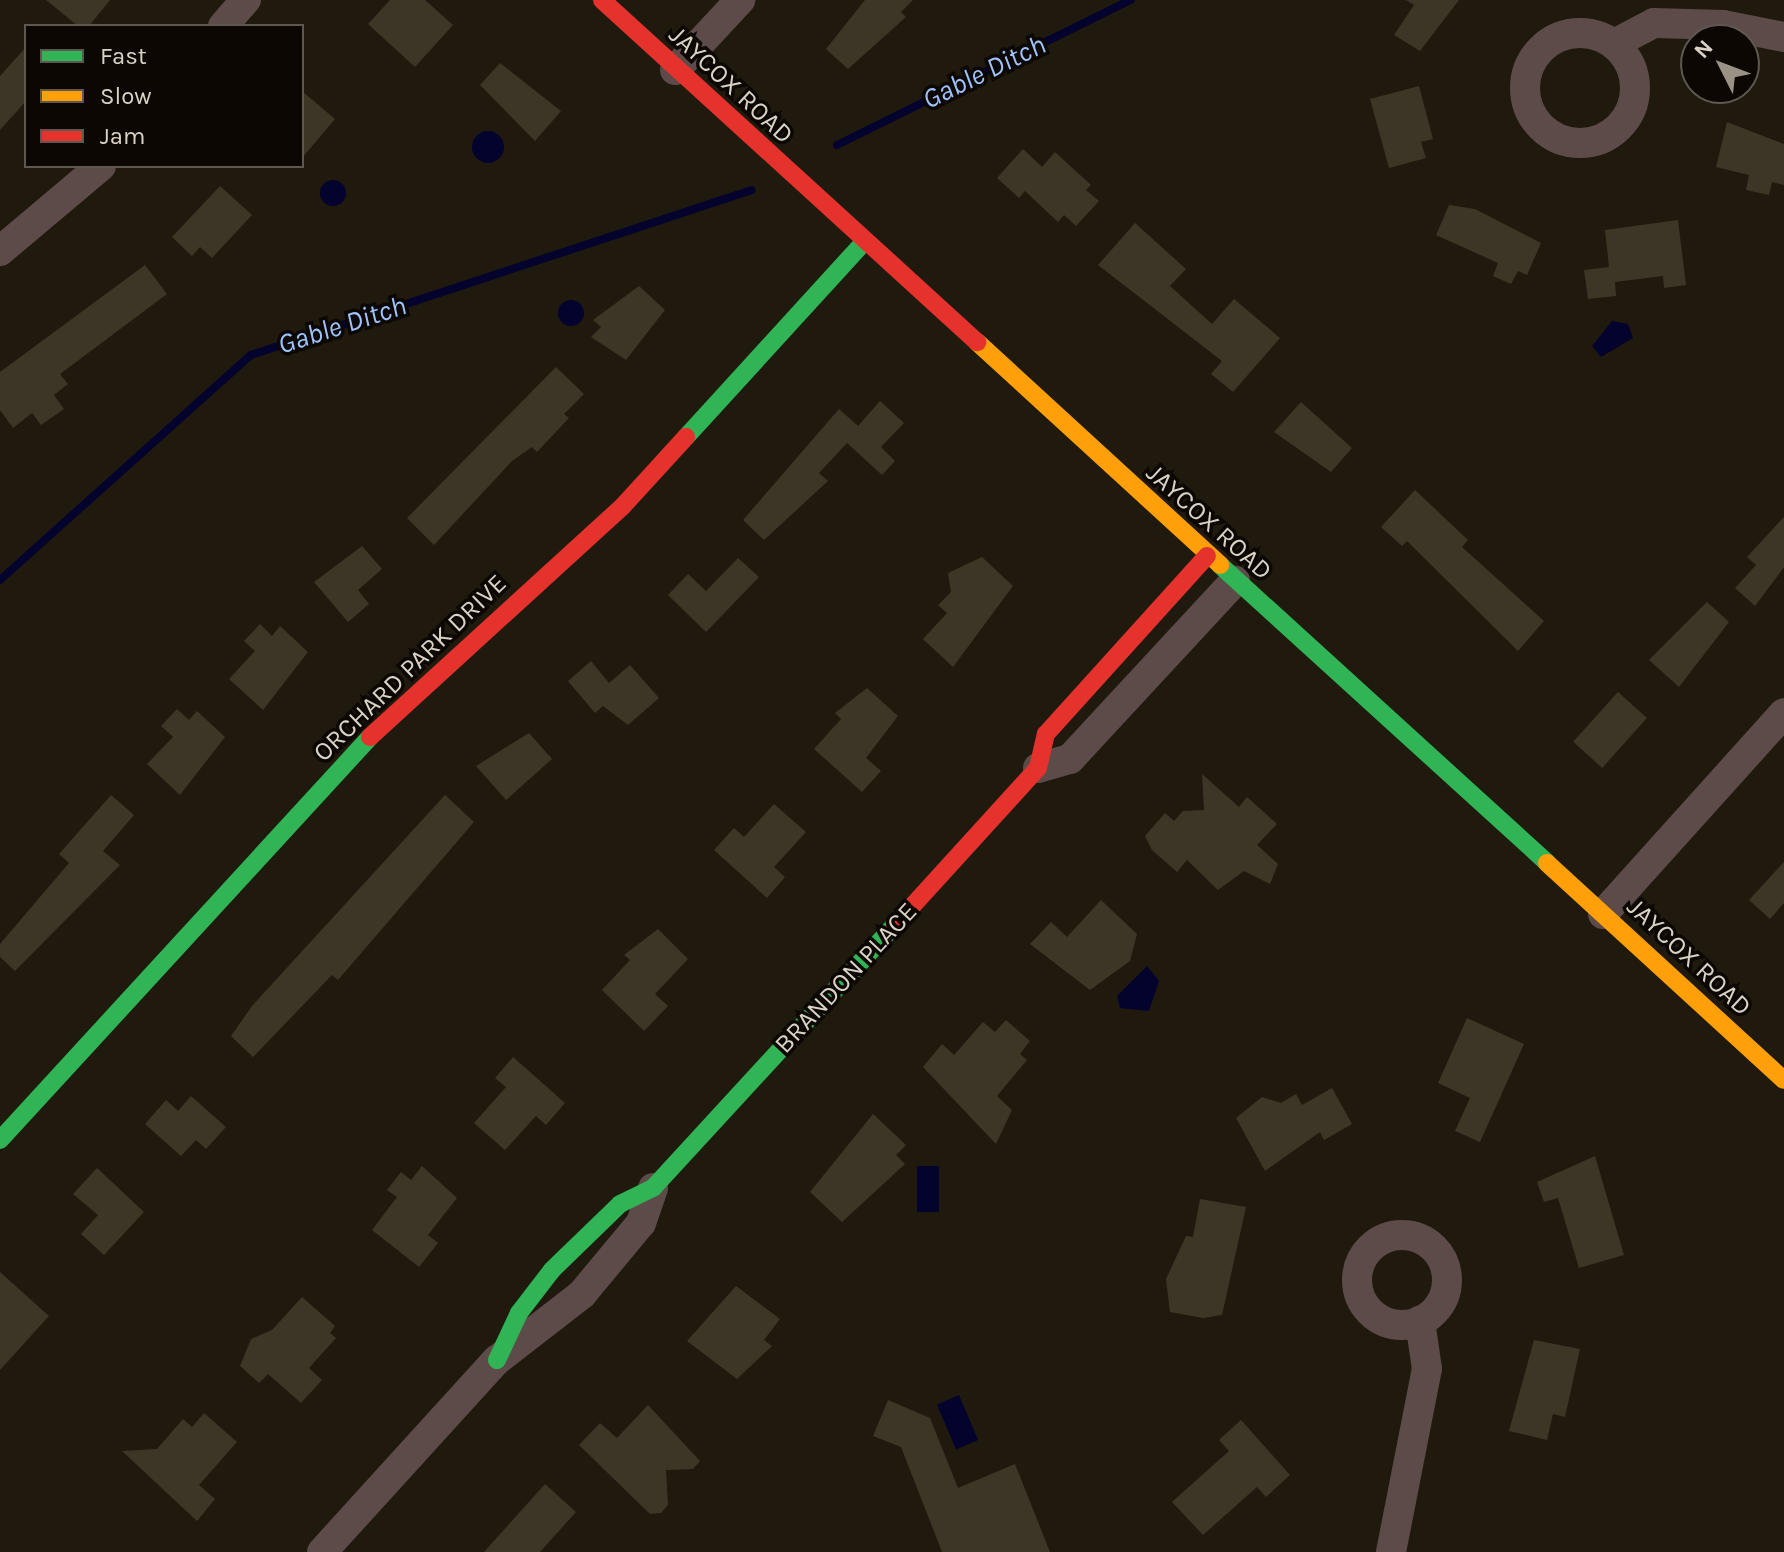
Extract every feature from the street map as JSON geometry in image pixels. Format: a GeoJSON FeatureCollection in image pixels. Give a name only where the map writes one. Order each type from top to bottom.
{"type":"FeatureCollection","features":[{"type":"Feature","properties":{"kind":"street"},"geometry":{"type":"LineString","coordinates":[[225,24],[246,0]]}},
{"type":"Feature","properties":{"kind":"street","name":"JAYCOX ROAD"},"geometry":{"type":"LineString","coordinates":[[602,0],[863,243],[1784,1080]]}},
{"type":"Feature","properties":{"kind":"street"},"geometry":{"type":"LineString","coordinates":[[675,70],[740,0]]}},
{"type":"Feature","properties":{"kind":"street"},"geometry":{"type":"LineString","coordinates":[[1614,44],[1654,23],[1723,25],[1784,37]]}},
{"type":"Feature","properties":{"kind":"street"},"geometry":{"type":"LineString","coordinates":[[0,251],[99,168]]}},
{"type":"Feature","properties":{"kind":"street","name":"ORCHARD PARK DRIVE"},"geometry":{"type":"LineString","coordinates":[[0,1140],[364,742],[630,499],[863,243]]}},
{"type":"Feature","properties":{"kind":"street","name":"BRANDON PLACE"},"geometry":{"type":"LineString","coordinates":[[322,1552],[497,1360],[582,1294],[641,1223],[653,1188],[1038,768],[1046,734],[1207,556]]}},
{"type":"Feature","properties":{"kind":"street","name":"BRANDON PLACE"},"geometry":{"type":"LineString","coordinates":[[1038,768],[1070,759],[1235,581]]}},
{"type":"Feature","properties":{"kind":"street"},"geometry":{"type":"LineString","coordinates":[[1603,914],[1784,713]]}},
{"type":"Feature","properties":{"kind":"street"},"geometry":{"type":"LineString","coordinates":[[1391,1552],[1427,1369],[1420,1321]]}},
{"type":"Feature","properties":{"kind":"shaded area"},"geometry":{"type":"Polygon","coordinates":[[[488,131],[499,136],[504,147],[499,158],[488,163],[477,158],[472,147],[477,136],[488,131]]]}},
{"type":"Feature","properties":{"kind":"shaded area"},"geometry":{"type":"Polygon","coordinates":[[[333,180],[342,184],[346,193],[342,202],[333,206],[324,202],[320,193],[324,184],[333,180]]]}},
{"type":"Feature","properties":{"kind":"shaded area"},"geometry":{"type":"Polygon","coordinates":[[[571,300],[580,304],[584,313],[580,322],[571,326],[562,322],[558,313],[562,304],[571,300]]]}},
{"type":"Feature","properties":{"kind":"shaded area"},"geometry":{"type":"Polygon","coordinates":[[[1612,321],[1628,324],[1633,338],[1601,357],[1592,346],[1612,321]]]}},
{"type":"Feature","properties":{"kind":"shaded area"},"geometry":{"type":"Polygon","coordinates":[[[1147,966],[1159,981],[1149,1011],[1120,1008],[1117,996],[1147,966]]]}},
{"type":"Feature","properties":{"kind":"shaded area"},"geometry":{"type":"Polygon","coordinates":[[[917,1166],[939,1166],[939,1212],[917,1212],[917,1166]]]}},
{"type":"Feature","properties":{"kind":"shaded area"},"geometry":{"type":"Polygon","coordinates":[[[959,1395],[978,1440],[956,1449],[937,1404],[959,1395]]]}},
{"type":"Feature","properties":{"kind":"building"},"geometry":{"type":"Polygon","coordinates":[[[46,0],[110,0],[91,24],[76,24],[46,0]]]}},
{"type":"Feature","properties":{"kind":"building"},"geometry":{"type":"Polygon","coordinates":[[[390,0],[425,0],[453,25],[415,67],[368,24],[390,0]]]}},
{"type":"Feature","properties":{"kind":"building"},"geometry":{"type":"Polygon","coordinates":[[[865,0],[913,0],[901,12],[906,17],[848,69],[826,49],[865,0]]]}},
{"type":"Feature","properties":{"kind":"building"},"geometry":{"type":"Polygon","coordinates":[[[1406,0],[1459,0],[1420,51],[1394,35],[1414,5],[1406,0]]]}},
{"type":"Feature","properties":{"kind":"building"},"geometry":{"type":"Polygon","coordinates":[[[24,49],[24,103],[0,130],[0,76],[24,49]]]}},
{"type":"Feature","properties":{"kind":"building"},"geometry":{"type":"Polygon","coordinates":[[[500,63],[561,111],[535,141],[480,85],[500,63]]]}},
{"type":"Feature","properties":{"kind":"building"},"geometry":{"type":"Polygon","coordinates":[[[1419,86],[1433,139],[1421,142],[1426,158],[1389,168],[1370,99],[1419,86]]]}},
{"type":"Feature","properties":{"kind":"building"},"geometry":{"type":"Polygon","coordinates":[[[304,93],[335,119],[304,156],[304,93]]]}},
{"type":"Feature","properties":{"kind":"building"},"geometry":{"type":"Polygon","coordinates":[[[1727,122],[1784,144],[1784,185],[1772,182],[1769,195],[1746,190],[1749,175],[1716,167],[1727,122]]]}},
{"type":"Feature","properties":{"kind":"building"},"geometry":{"type":"Polygon","coordinates":[[[1023,149],[1042,167],[1055,152],[1091,185],[1086,190],[1099,201],[1076,226],[1064,215],[1058,222],[1025,191],[1019,198],[997,178],[1023,149]]]}},
{"type":"Feature","properties":{"kind":"building"},"geometry":{"type":"Polygon","coordinates":[[[220,186],[252,215],[212,258],[200,247],[192,256],[172,237],[220,186]]]}},
{"type":"Feature","properties":{"kind":"building"},"geometry":{"type":"Polygon","coordinates":[[[1449,205],[1475,209],[1541,243],[1527,275],[1518,271],[1511,284],[1493,276],[1498,263],[1436,235],[1449,205]]]}},
{"type":"Feature","properties":{"kind":"building"},"geometry":{"type":"Polygon","coordinates":[[[1678,220],[1686,285],[1664,288],[1663,276],[1615,282],[1616,296],[1588,299],[1584,270],[1609,267],[1605,230],[1678,220]]]}},
{"type":"Feature","properties":{"kind":"building"},"geometry":{"type":"Polygon","coordinates":[[[1135,223],[1186,269],[1170,286],[1212,324],[1234,299],[1280,338],[1233,392],[1211,374],[1222,361],[1098,265],[1135,223]]]}},
{"type":"Feature","properties":{"kind":"building"},"geometry":{"type":"Polygon","coordinates":[[[145,265],[167,294],[60,374],[68,384],[54,395],[64,409],[41,425],[32,413],[13,428],[0,410],[0,372],[145,265]]]}},
{"type":"Feature","properties":{"kind":"building"},"geometry":{"type":"Polygon","coordinates":[[[639,286],[665,310],[626,360],[591,337],[601,327],[593,320],[639,286]]]}},
{"type":"Feature","properties":{"kind":"building"},"geometry":{"type":"Polygon","coordinates":[[[556,367],[584,394],[564,414],[569,418],[537,452],[532,447],[512,461],[434,545],[407,518],[556,367]]]}},
{"type":"Feature","properties":{"kind":"building"},"geometry":{"type":"Polygon","coordinates":[[[880,401],[904,423],[881,447],[895,461],[882,475],[847,443],[819,473],[828,481],[764,540],[743,520],[839,409],[858,426],[880,401]]]}},
{"type":"Feature","properties":{"kind":"building"},"geometry":{"type":"Polygon","coordinates":[[[1301,402],[1352,448],[1331,472],[1274,432],[1301,402]]]}},
{"type":"Feature","properties":{"kind":"building"},"geometry":{"type":"Polygon","coordinates":[[[1415,490],[1468,540],[1462,547],[1544,621],[1518,651],[1407,541],[1402,546],[1381,527],[1415,490]]]}},
{"type":"Feature","properties":{"kind":"building"},"geometry":{"type":"Polygon","coordinates":[[[1784,517],[1784,567],[1755,606],[1735,588],[1756,565],[1747,557],[1784,517]]]}},
{"type":"Feature","properties":{"kind":"building"},"geometry":{"type":"Polygon","coordinates":[[[362,546],[382,569],[358,590],[369,604],[348,622],[314,582],[362,546]]]}},
{"type":"Feature","properties":{"kind":"building"},"geometry":{"type":"Polygon","coordinates":[[[982,557],[1013,586],[953,667],[923,639],[947,613],[938,605],[951,592],[948,573],[982,557]]]}},
{"type":"Feature","properties":{"kind":"building"},"geometry":{"type":"Polygon","coordinates":[[[738,558],[759,577],[706,632],[668,595],[688,574],[706,591],[738,558]]]}},
{"type":"Feature","properties":{"kind":"building"},"geometry":{"type":"Polygon","coordinates":[[[1707,602],[1729,622],[1679,687],[1649,660],[1707,602]]]}},
{"type":"Feature","properties":{"kind":"building"},"geometry":{"type":"Polygon","coordinates":[[[260,624],[272,636],[280,626],[308,652],[263,710],[229,679],[255,651],[244,641],[260,624]]]}},
{"type":"Feature","properties":{"kind":"building"},"geometry":{"type":"Polygon","coordinates":[[[591,661],[609,683],[630,665],[659,698],[628,725],[603,706],[595,713],[568,681],[591,661]]]}},
{"type":"Feature","properties":{"kind":"building"},"geometry":{"type":"Polygon","coordinates":[[[867,688],[898,716],[866,758],[881,771],[862,792],[814,749],[841,719],[835,713],[867,688]]]}},
{"type":"Feature","properties":{"kind":"building"},"geometry":{"type":"Polygon","coordinates":[[[1618,692],[1647,718],[1602,768],[1573,742],[1618,692]]]}},
{"type":"Feature","properties":{"kind":"building"},"geometry":{"type":"Polygon","coordinates":[[[177,709],[189,720],[197,711],[225,737],[180,795],[147,764],[173,737],[161,726],[177,709]]]}},
{"type":"Feature","properties":{"kind":"building"},"geometry":{"type":"Polygon","coordinates":[[[529,733],[552,759],[506,800],[476,766],[529,733]]]}},
{"type":"Feature","properties":{"kind":"building"},"geometry":{"type":"Polygon","coordinates":[[[1202,774],[1239,807],[1247,797],[1277,824],[1257,845],[1278,864],[1270,884],[1244,871],[1218,890],[1187,860],[1177,872],[1152,850],[1145,836],[1165,813],[1174,821],[1183,811],[1204,810],[1202,774]]]}},
{"type":"Feature","properties":{"kind":"building"},"geometry":{"type":"Polygon","coordinates":[[[111,795],[134,815],[103,851],[120,865],[15,971],[0,957],[0,944],[69,863],[59,854],[111,795]]]}},
{"type":"Feature","properties":{"kind":"building"},"geometry":{"type":"Polygon","coordinates":[[[445,795],[474,822],[338,980],[332,975],[253,1057],[231,1036],[252,1006],[445,795]]]}},
{"type":"Feature","properties":{"kind":"building"},"geometry":{"type":"Polygon","coordinates":[[[774,804],[806,832],[774,867],[785,877],[767,898],[714,850],[734,828],[744,837],[774,804]]]}},
{"type":"Feature","properties":{"kind":"building"},"geometry":{"type":"Polygon","coordinates":[[[1784,862],[1784,903],[1770,919],[1749,900],[1784,862]]]}},
{"type":"Feature","properties":{"kind":"building"},"geometry":{"type":"Polygon","coordinates":[[[1101,900],[1137,934],[1130,961],[1090,990],[1030,944],[1051,922],[1067,937],[1101,900]]]}},
{"type":"Feature","properties":{"kind":"building"},"geometry":{"type":"Polygon","coordinates":[[[658,929],[688,959],[655,994],[668,1006],[644,1031],[602,990],[630,960],[624,955],[658,929]]]}},
{"type":"Feature","properties":{"kind":"building"},"geometry":{"type":"Polygon","coordinates":[[[1467,1018],[1524,1044],[1480,1142],[1455,1131],[1470,1098],[1438,1083],[1467,1018]]]}},
{"type":"Feature","properties":{"kind":"building"},"geometry":{"type":"Polygon","coordinates":[[[1006,1020],[1030,1041],[1020,1054],[1027,1060],[997,1096],[1012,1110],[996,1144],[923,1067],[942,1044],[954,1055],[983,1022],[995,1032],[1006,1020]]]}},
{"type":"Feature","properties":{"kind":"building"},"geometry":{"type":"Polygon","coordinates":[[[513,1057],[565,1103],[546,1125],[536,1116],[505,1150],[474,1123],[506,1087],[495,1078],[513,1057]]]}},
{"type":"Feature","properties":{"kind":"building"},"geometry":{"type":"Polygon","coordinates":[[[1332,1088],[1352,1124],[1324,1140],[1320,1132],[1265,1171],[1236,1118],[1262,1097],[1281,1103],[1296,1094],[1302,1105],[1332,1088]]]}},
{"type":"Feature","properties":{"kind":"building"},"geometry":{"type":"Polygon","coordinates":[[[191,1096],[226,1127],[206,1149],[196,1140],[181,1156],[145,1124],[166,1100],[178,1111],[191,1096]]]}},
{"type":"Feature","properties":{"kind":"building"},"geometry":{"type":"Polygon","coordinates":[[[873,1114],[906,1145],[896,1155],[905,1164],[842,1222],[810,1192],[873,1114]]]}},
{"type":"Feature","properties":{"kind":"building"},"geometry":{"type":"Polygon","coordinates":[[[1595,1156],[1624,1255],[1579,1268],[1558,1198],[1544,1202],[1537,1182],[1595,1156]]]}},
{"type":"Feature","properties":{"kind":"building"},"geometry":{"type":"Polygon","coordinates":[[[422,1166],[457,1198],[428,1235],[438,1243],[419,1267],[372,1230],[397,1197],[387,1190],[401,1172],[411,1180],[422,1166]]]}},
{"type":"Feature","properties":{"kind":"building"},"geometry":{"type":"Polygon","coordinates":[[[97,1168],[144,1212],[104,1255],[81,1234],[98,1215],[73,1194],[97,1168]]]}},
{"type":"Feature","properties":{"kind":"building"},"geometry":{"type":"Polygon","coordinates":[[[1200,1199],[1246,1207],[1222,1315],[1203,1318],[1170,1312],[1166,1279],[1186,1236],[1193,1237],[1200,1199]]]}},
{"type":"Feature","properties":{"kind":"building"},"geometry":{"type":"Polygon","coordinates":[[[0,1272],[49,1316],[0,1370],[0,1272]]]}},
{"type":"Feature","properties":{"kind":"building"},"geometry":{"type":"Polygon","coordinates":[[[736,1286],[780,1319],[764,1340],[772,1346],[737,1379],[687,1341],[736,1286]]]}},
{"type":"Feature","properties":{"kind":"building"},"geometry":{"type":"Polygon","coordinates":[[[302,1297],[335,1326],[330,1333],[336,1338],[309,1368],[322,1380],[301,1403],[268,1374],[259,1383],[240,1366],[251,1339],[272,1330],[302,1297]]]}},
{"type":"Feature","properties":{"kind":"building"},"geometry":{"type":"Polygon","coordinates":[[[1534,1340],[1580,1349],[1565,1417],[1553,1414],[1547,1440],[1509,1431],[1534,1340]]]}},
{"type":"Feature","properties":{"kind":"building"},"geometry":{"type":"Polygon","coordinates":[[[888,1400],[930,1418],[958,1488],[1015,1464],[1050,1552],[942,1552],[901,1447],[873,1436],[888,1400]]]}},
{"type":"Feature","properties":{"kind":"building"},"geometry":{"type":"Polygon","coordinates":[[[648,1405],[700,1461],[693,1469],[666,1470],[668,1505],[661,1513],[650,1514],[579,1445],[600,1423],[617,1438],[648,1405]]]}},
{"type":"Feature","properties":{"kind":"building"},"geometry":{"type":"Polygon","coordinates":[[[204,1413],[237,1442],[199,1485],[215,1499],[197,1521],[122,1451],[157,1449],[183,1419],[192,1427],[204,1413]]]}},
{"type":"Feature","properties":{"kind":"building"},"geometry":{"type":"Polygon","coordinates":[[[1241,1420],[1290,1475],[1266,1497],[1257,1487],[1203,1535],[1172,1502],[1229,1451],[1219,1440],[1241,1420]]]}},
{"type":"Feature","properties":{"kind":"building"},"geometry":{"type":"Polygon","coordinates":[[[545,1484],[576,1512],[540,1552],[484,1552],[545,1484]]]}},
{"type":"Feature","properties":{"kind":"waterway","name":"Gable Ditch"},"geometry":{"type":"LineString","coordinates":[[837,145],[1131,0]]}},
{"type":"Feature","properties":{"kind":"waterway","name":"Gable Ditch"},"geometry":{"type":"LineString","coordinates":[[0,580],[251,355],[752,190]]}},
{"type":"Feature","properties":{"kind":"traffic: fast"},"geometry":{"type":"LineString","coordinates":[[686,437],[863,243]]}},
{"type":"Feature","properties":{"kind":"traffic: fast"},"geometry":{"type":"LineString","coordinates":[[1220,565],[1547,863]]}},
{"type":"Feature","properties":{"kind":"traffic: fast"},"geometry":{"type":"LineString","coordinates":[[0,1140],[370,737]]}},
{"type":"Feature","properties":{"kind":"traffic: fast"},"geometry":{"type":"LineString","coordinates":[[497,1360],[519,1313],[552,1270],[620,1204],[653,1188],[895,925]]}},
{"type":"Feature","properties":{"kind":"traffic: slow"},"geometry":{"type":"LineString","coordinates":[[977,342],[1220,565]]}},
{"type":"Feature","properties":{"kind":"traffic: slow"},"geometry":{"type":"LineString","coordinates":[[1547,863],[1784,1080]]}},
{"type":"Feature","properties":{"kind":"traffic: jam"},"geometry":{"type":"LineString","coordinates":[[602,0],[977,342]]}},
{"type":"Feature","properties":{"kind":"traffic: jam"},"geometry":{"type":"LineString","coordinates":[[370,737],[622,507],[686,437]]}},
{"type":"Feature","properties":{"kind":"traffic: jam"},"geometry":{"type":"LineString","coordinates":[[895,925],[1038,768],[1046,734],[1207,556]]}}]}
